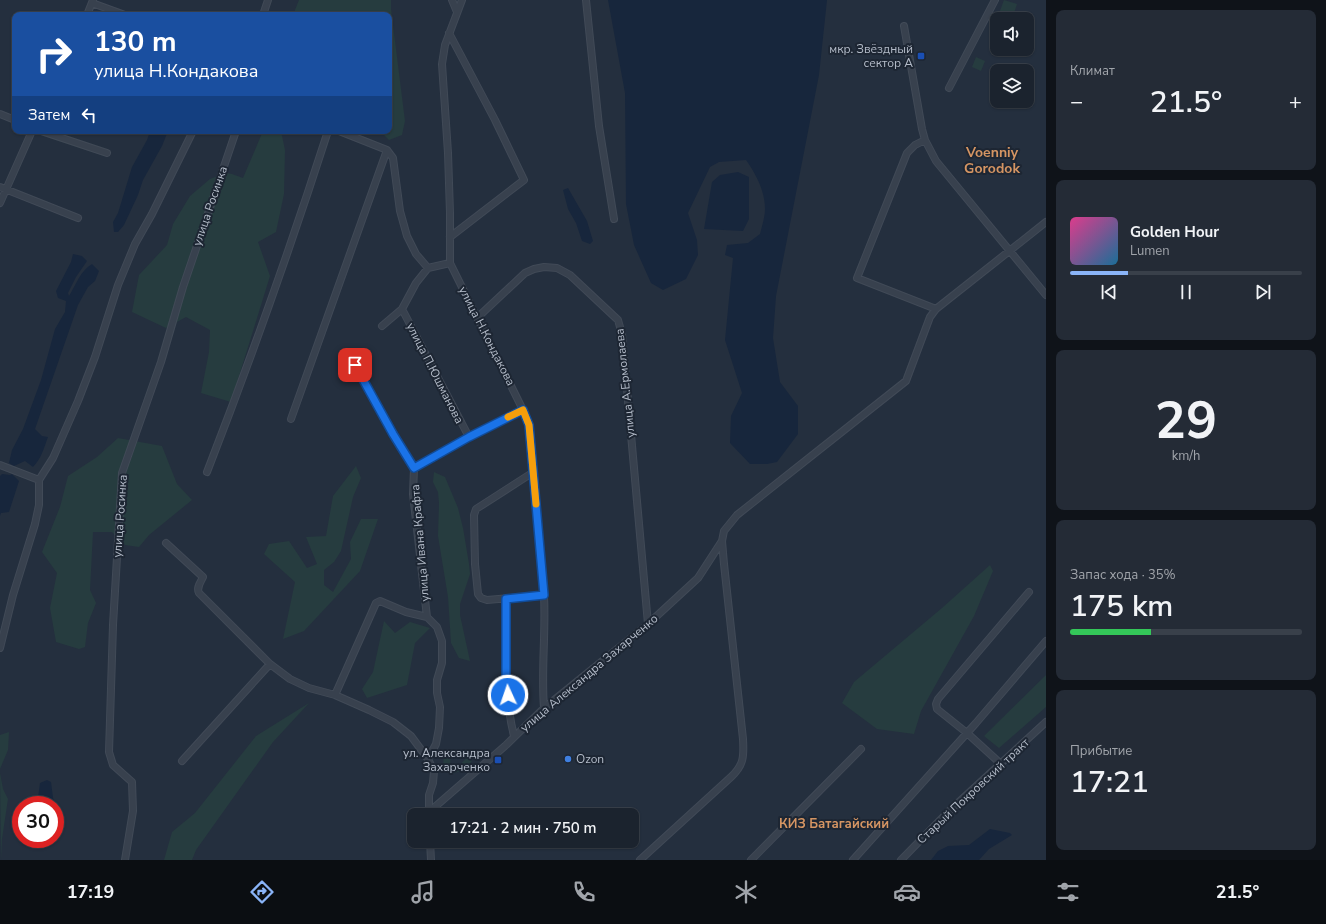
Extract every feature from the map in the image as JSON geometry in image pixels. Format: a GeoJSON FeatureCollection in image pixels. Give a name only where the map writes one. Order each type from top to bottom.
{"type":"FeatureCollection","features":[{"type":"Feature","properties":{"kind":"street"},"geometry":{"type":"LineString","coordinates":[[264,12],[268,0]]}},
{"type":"Feature","properties":{"kind":"street"},"geometry":{"type":"LineString","coordinates":[[452,0],[457,12]]}},
{"type":"Feature","properties":{"kind":"street"},"geometry":{"type":"LineString","coordinates":[[382,326],[402,309],[416,283],[428,268],[450,263],[448,154],[442,64],[445,44],[462,0]]}},
{"type":"Feature","properties":{"kind":"street"},"geometry":{"type":"LineString","coordinates":[[586,0],[599,126],[614,220]]}},
{"type":"Feature","properties":{"kind":"street"},"geometry":{"type":"LineString","coordinates":[[949,88],[995,0]]}},
{"type":"Feature","properties":{"kind":"street"},"geometry":{"type":"LineString","coordinates":[[88,12],[93,2],[118,12]]}},
{"type":"Feature","properties":{"kind":"street"},"geometry":{"type":"LineString","coordinates":[[904,26],[925,140],[936,161],[1046,295]]}},
{"type":"Feature","properties":{"kind":"street"},"geometry":{"type":"LineString","coordinates":[[449,34],[495,120],[524,180],[450,237]]}},
{"type":"Feature","properties":{"kind":"street"},"geometry":{"type":"LineString","coordinates":[[0,114],[12,119]]}},
{"type":"Feature","properties":{"kind":"street"},"geometry":{"type":"LineString","coordinates":[[0,203],[3,188],[30,134]]}},
{"type":"Feature","properties":{"kind":"street"},"geometry":{"type":"LineString","coordinates":[[50,134],[107,153]]}},
{"type":"Feature","properties":{"kind":"street"},"geometry":{"type":"LineString","coordinates":[[0,648],[13,595],[36,524],[39,505],[39,480],[53,458],[78,400],[95,357],[118,285],[135,244],[152,214],[192,134]]}},
{"type":"Feature","properties":{"kind":"street","name":"улица Росинка"},"geometry":{"type":"LineString","coordinates":[[125,860],[133,811],[132,782],[112,765],[109,752],[113,625],[122,473],[161,362],[183,287],[235,134]]}},
{"type":"Feature","properties":{"kind":"street"},"geometry":{"type":"LineString","coordinates":[[207,472],[234,405],[274,293],[327,134]]}},
{"type":"Feature","properties":{"kind":"street"},"geometry":{"type":"LineString","coordinates":[[347,134],[387,150],[393,158],[400,211],[407,236],[416,254],[428,268]]}},
{"type":"Feature","properties":{"kind":"street"},"geometry":{"type":"LineString","coordinates":[[925,140],[915,144],[907,153],[857,278],[936,309],[1046,222]]}},
{"type":"Feature","properties":{"kind":"street"},"geometry":{"type":"LineString","coordinates":[[290,419],[387,150]]}},
{"type":"Feature","properties":{"kind":"street"},"geometry":{"type":"LineString","coordinates":[[3,188],[78,218]]}},
{"type":"Feature","properties":{"kind":"street","name":"улица Н.Кондакова"},"geometry":{"type":"LineString","coordinates":[[450,263],[478,317],[529,425],[545,612],[542,686],[544,708]]}},
{"type":"Feature","properties":{"kind":"street","name":"улица А.Ермолаева"},"geometry":{"type":"LineString","coordinates":[[478,317],[524,273],[544,267],[557,268],[570,275],[618,320],[622,334],[648,624]]}},
{"type":"Feature","properties":{"kind":"street","name":"улица П.Юшманова"},"geometry":{"type":"LineString","coordinates":[[402,309],[469,437]]}},
{"type":"Feature","properties":{"kind":"street","name":"улица Александра Захарченко"},"geometry":{"type":"LineString","coordinates":[[436,808],[544,708],[648,624],[698,578],[722,541],[724,531],[738,515],[906,381],[930,316],[936,309]]}},
{"type":"Feature","properties":{"kind":"street","name":"улица Ивана Крафта"},"geometry":{"type":"LineString","coordinates":[[355,365],[393,434],[414,468],[413,494],[427,617]]}},
{"type":"Feature","properties":{"kind":"street"},"geometry":{"type":"LineString","coordinates":[[414,468],[469,437],[523,410]]}},
{"type":"Feature","properties":{"kind":"street"},"geometry":{"type":"LineString","coordinates":[[0,465],[39,480]]}},
{"type":"Feature","properties":{"kind":"street"},"geometry":{"type":"LineString","coordinates":[[532,473],[476,509],[474,516],[475,564],[478,594],[481,598],[487,600],[544,595]]}},
{"type":"Feature","properties":{"kind":"street"},"geometry":{"type":"LineString","coordinates":[[640,860],[732,778],[740,767],[744,754],[722,541]]}},
{"type":"Feature","properties":{"kind":"street"},"geometry":{"type":"LineString","coordinates":[[166,543],[203,577],[198,586],[199,592],[270,664],[290,679],[309,688],[336,695],[393,722],[411,736],[428,759],[434,771],[433,784],[429,795],[429,808]]}},
{"type":"Feature","properties":{"kind":"street"},"geometry":{"type":"LineString","coordinates":[[708,563],[714,561],[724,564]]}},
{"type":"Feature","properties":{"kind":"street"},"geometry":{"type":"LineString","coordinates":[[1001,764],[967,733],[937,709],[936,704],[938,699],[1029,592]]}},
{"type":"Feature","properties":{"kind":"street"},"geometry":{"type":"LineString","coordinates":[[506,599],[506,683],[510,718],[514,736]]}},
{"type":"Feature","properties":{"kind":"street","name":"улица Ивана Крафта"},"geometry":{"type":"LineString","coordinates":[[336,695],[376,603],[380,601],[385,602],[395,609],[427,617],[437,627],[442,641],[442,664],[438,680],[440,707],[439,728],[436,744],[428,759]]}},
{"type":"Feature","properties":{"kind":"street"},"geometry":{"type":"LineString","coordinates":[[853,860],[967,733],[1046,641]]}},
{"type":"Feature","properties":{"kind":"street"},"geometry":{"type":"LineString","coordinates":[[182,761],[270,664]]}},
{"type":"Feature","properties":{"kind":"street","name":"Старый Покровский тракт"},"geometry":{"type":"LineString","coordinates":[[901,860],[948,812],[1046,722]]}},
{"type":"Feature","properties":{"kind":"street"},"geometry":{"type":"LineString","coordinates":[[751,860],[861,750]]}},
{"type":"Feature","properties":{"kind":"street"},"geometry":{"type":"LineString","coordinates":[[430,848],[431,860]]}},
{"type":"Feature","properties":{"kind":"green space"},"geometry":{"type":"Polygon","coordinates":[[[299,0],[391,0],[391,12],[294,12],[299,0]]]}},
{"type":"Feature","properties":{"kind":"green space"},"geometry":{"type":"Polygon","coordinates":[[[1004,0],[1017,4],[1014,12],[1000,12],[1004,0]]]}},
{"type":"Feature","properties":{"kind":"green space"},"geometry":{"type":"Polygon","coordinates":[[[392,17],[405,121],[402,135],[389,140],[383,134],[392,134],[392,17]]]}},
{"type":"Feature","properties":{"kind":"green space"},"geometry":{"type":"Polygon","coordinates":[[[976,57],[985,61],[981,71],[972,67],[976,57]]]}},
{"type":"Feature","properties":{"kind":"green space"},"geometry":{"type":"Polygon","coordinates":[[[262,134],[282,134],[285,150],[284,194],[276,232],[258,242],[270,276],[231,402],[201,393],[209,352],[210,330],[186,317],[166,328],[132,312],[139,275],[167,245],[173,224],[190,196],[210,179],[226,173],[243,178],[262,134]]]}},
{"type":"Feature","properties":{"kind":"green space"},"geometry":{"type":"Polygon","coordinates":[[[118,438],[162,446],[177,484],[192,500],[149,535],[139,547],[125,545],[112,532],[93,532],[90,590],[96,603],[88,623],[85,647],[79,649],[56,642],[50,608],[57,573],[42,552],[60,507],[68,476],[97,457],[118,438]]]}},
{"type":"Feature","properties":{"kind":"green space"},"geometry":{"type":"Polygon","coordinates":[[[356,466],[361,478],[353,497],[341,551],[334,562],[324,570],[324,585],[333,592],[351,559],[350,542],[361,519],[378,519],[360,571],[304,631],[283,639],[295,582],[264,554],[269,544],[289,541],[307,568],[317,564],[306,537],[326,536],[333,496],[356,466]]]}},
{"type":"Feature","properties":{"kind":"green space"},"geometry":{"type":"Polygon","coordinates":[[[434,472],[445,477],[458,508],[463,528],[470,574],[460,604],[460,615],[470,661],[459,658],[451,643],[448,597],[438,536],[439,503],[438,492],[433,482],[434,472]]]}},
{"type":"Feature","properties":{"kind":"green space"},"geometry":{"type":"Polygon","coordinates":[[[990,565],[993,571],[974,616],[921,711],[914,734],[877,729],[842,703],[854,682],[942,608],[990,565]]]}},
{"type":"Feature","properties":{"kind":"green space"},"geometry":{"type":"Polygon","coordinates":[[[384,621],[395,633],[410,622],[430,628],[415,643],[407,685],[367,698],[362,689],[373,672],[384,621]]]}},
{"type":"Feature","properties":{"kind":"green space"},"geometry":{"type":"Polygon","coordinates":[[[1046,675],[1046,707],[999,748],[984,736],[1046,675]]]}},
{"type":"Feature","properties":{"kind":"green space"},"geometry":{"type":"Polygon","coordinates":[[[309,703],[273,742],[196,850],[192,860],[164,860],[172,832],[195,813],[256,736],[309,703]]]}},
{"type":"Feature","properties":{"kind":"green space"},"geometry":{"type":"Polygon","coordinates":[[[9,732],[8,750],[0,769],[0,735],[9,732]]]}},
{"type":"Feature","properties":{"kind":"green space"},"geometry":{"type":"Polygon","coordinates":[[[444,751],[451,752],[450,766],[458,766],[467,758],[472,761],[465,769],[452,774],[443,768],[444,751]]]}},
{"type":"Feature","properties":{"kind":"green space"},"geometry":{"type":"Polygon","coordinates":[[[0,773],[3,789],[8,799],[2,839],[1,860],[0,773]]]}},
{"type":"Feature","properties":{"kind":"water"},"geometry":{"type":"Polygon","coordinates":[[[608,0],[827,0],[819,75],[776,296],[773,338],[780,382],[798,406],[798,434],[777,462],[767,464],[750,464],[730,443],[731,416],[742,393],[725,340],[733,258],[725,255],[727,245],[748,243],[760,234],[765,209],[762,189],[746,160],[719,162],[710,167],[688,213],[697,240],[698,255],[686,279],[663,290],[651,283],[634,245],[626,204],[625,93],[608,0]]]}},
{"type":"Feature","properties":{"kind":"water"},"geometry":{"type":"Polygon","coordinates":[[[149,134],[167,134],[162,146],[143,180],[138,195],[124,225],[118,232],[114,232],[113,222],[118,213],[132,167],[149,134]]]}},
{"type":"Feature","properties":{"kind":"water"},"geometry":{"type":"Polygon","coordinates":[[[738,172],[749,177],[749,219],[743,231],[704,229],[712,182],[720,175],[738,172]]]}},
{"type":"Feature","properties":{"kind":"water"},"geometry":{"type":"Polygon","coordinates":[[[568,188],[587,221],[593,241],[590,244],[582,241],[576,223],[568,209],[563,190],[568,188]]]}},
{"type":"Feature","properties":{"kind":"water"},"geometry":{"type":"Polygon","coordinates":[[[73,254],[82,256],[87,261],[76,277],[68,293],[69,296],[84,270],[92,264],[99,271],[95,281],[88,287],[78,305],[35,429],[42,436],[48,437],[42,453],[33,467],[25,461],[14,466],[9,463],[12,450],[23,429],[41,380],[55,329],[65,312],[66,301],[58,298],[56,291],[71,262],[73,254]]]}},
{"type":"Feature","properties":{"kind":"water"},"geometry":{"type":"Polygon","coordinates":[[[2,474],[12,474],[19,481],[9,512],[1,513],[0,516],[0,476],[2,474]]]}},
{"type":"Feature","properties":{"kind":"water"},"geometry":{"type":"Polygon","coordinates":[[[47,780],[51,782],[53,796],[38,796],[40,783],[47,780]]]}},
{"type":"Feature","properties":{"kind":"water"},"geometry":{"type":"Polygon","coordinates":[[[990,829],[1010,833],[1012,835],[989,849],[979,860],[931,860],[938,851],[948,846],[969,845],[990,829]]]}},
{"type":"Feature","properties":{"kind":"slow traffic"},"geometry":{"type":"LineString","coordinates":[[508,417],[523,410],[529,425],[532,473],[536,504]]}},
{"type":"Feature","properties":{"kind":"place","name":"мкр. Звёздный сектор А"},"geometry":{"type":"Point","coordinates":[921,56]}},
{"type":"Feature","properties":{"kind":"place","name":"Ozon"},"geometry":{"type":"Point","coordinates":[568,759]}},
{"type":"Feature","properties":{"kind":"place","name":"ул. Александра Захарченко"},"geometry":{"type":"Point","coordinates":[498,760]}},
{"type":"Feature","properties":{"kind":"district","name":"Voenniy Gorodok"},"geometry":{"type":"Point","coordinates":[992,160]}},
{"type":"Feature","properties":{"kind":"district","name":"КИЗ Батагайский"},"geometry":{"type":"Point","coordinates":[834,823]}},
{"type":"Feature","properties":{"kind":"route"},"geometry":{"type":"LineString","coordinates":[[355,365],[393,434],[414,468],[469,437],[523,410],[529,425],[532,473],[544,595],[506,599],[506,683],[508,695]]}}]}
